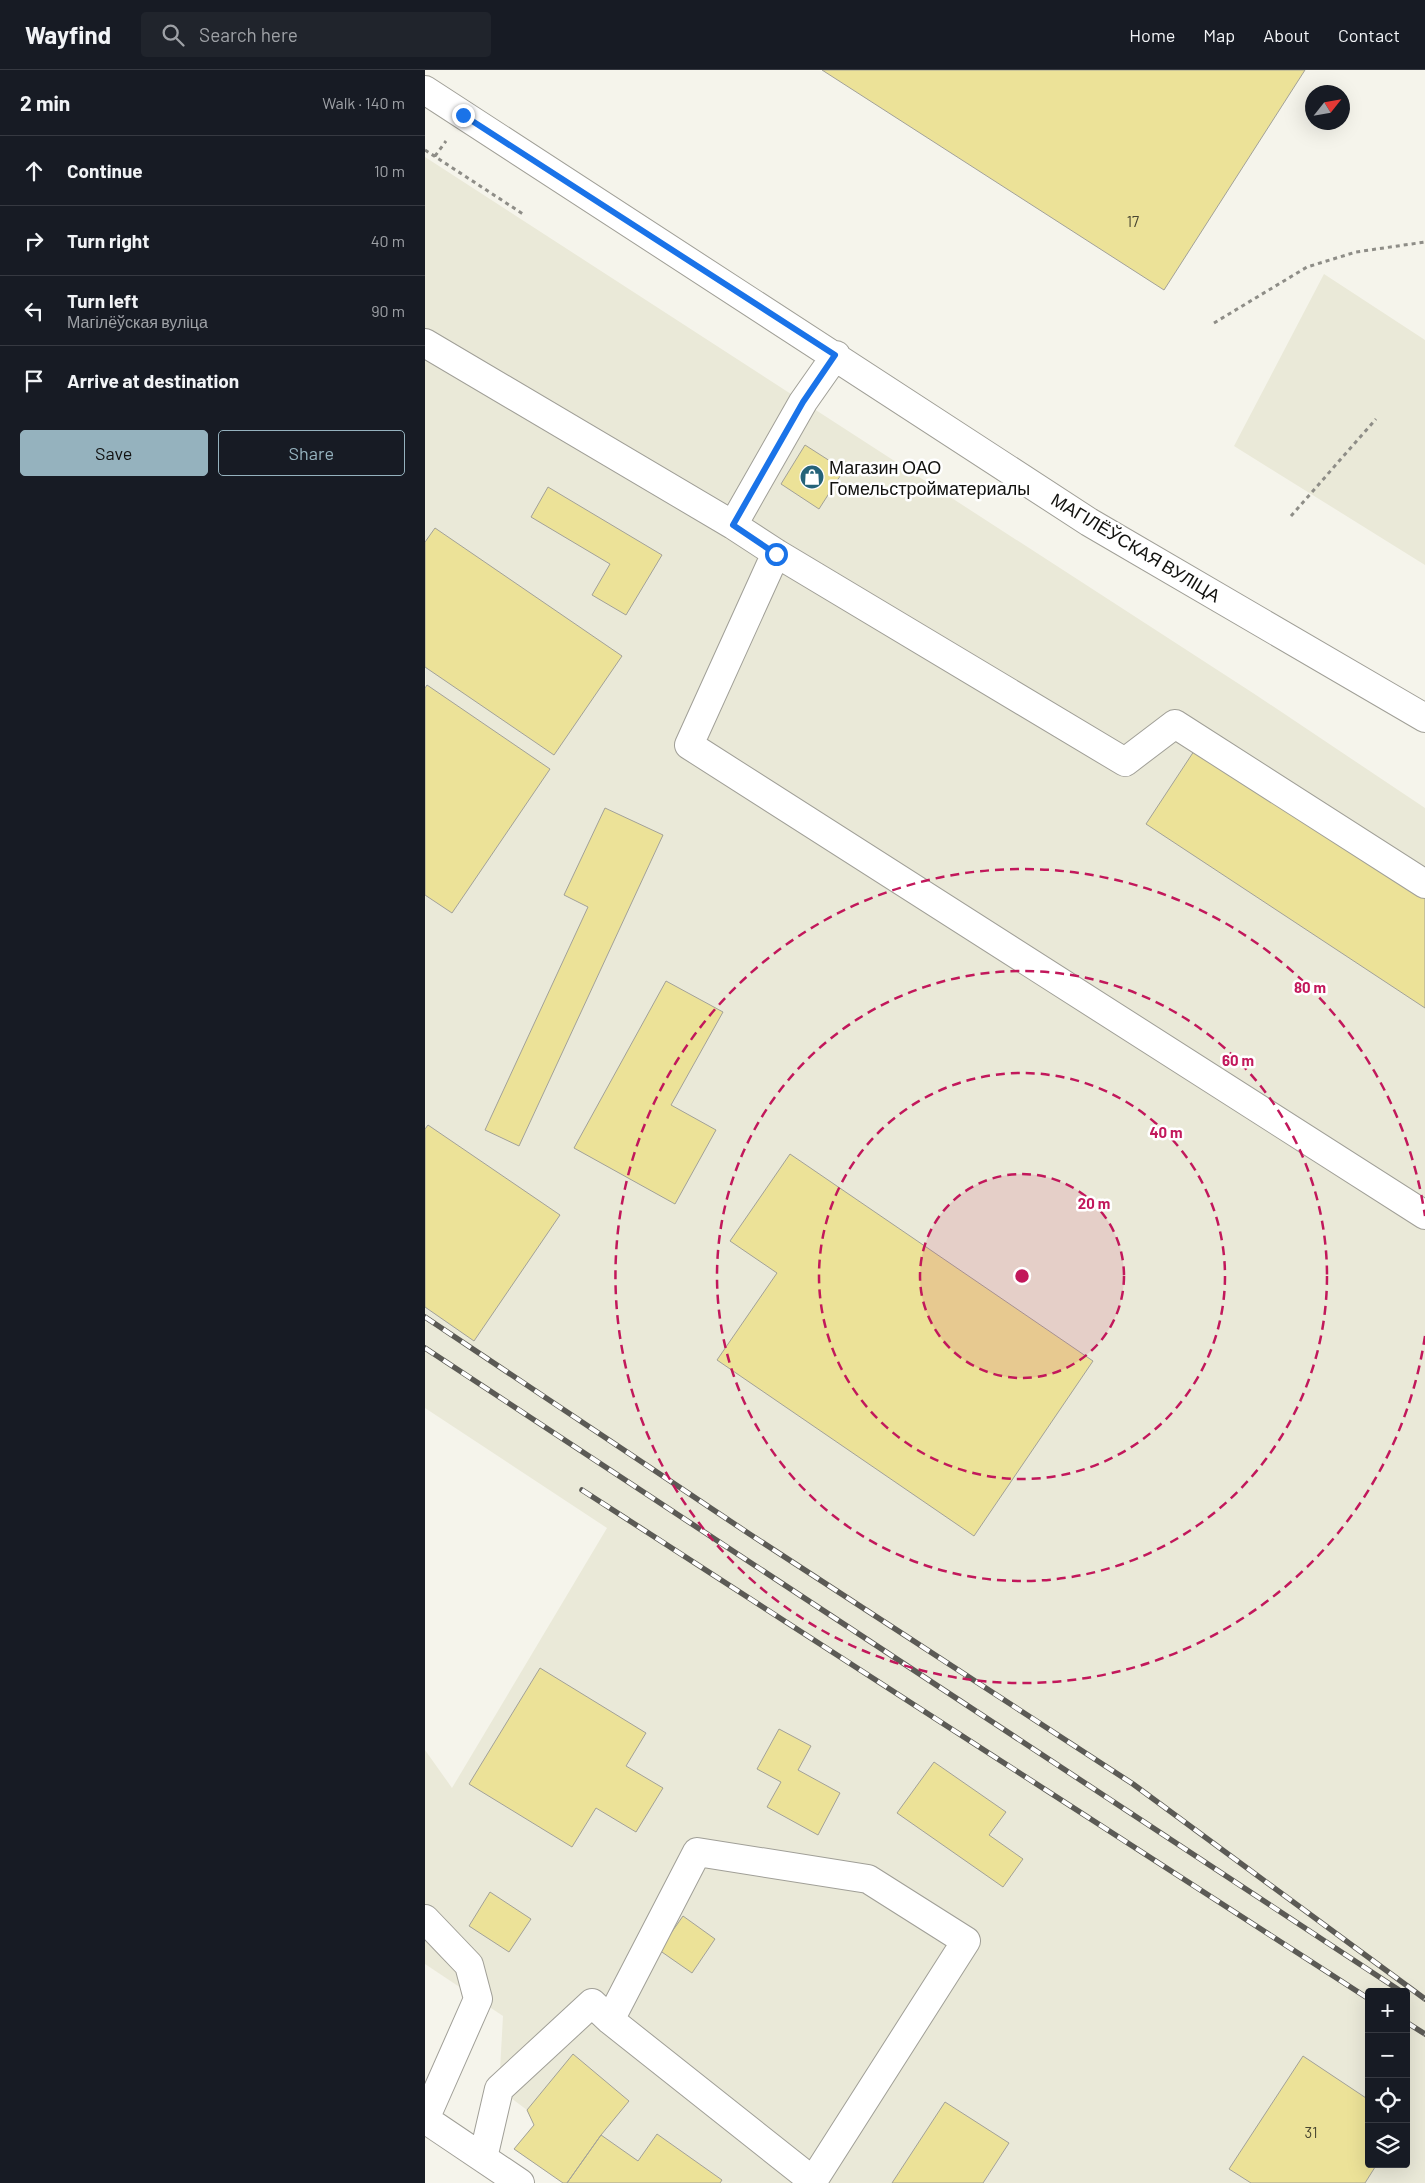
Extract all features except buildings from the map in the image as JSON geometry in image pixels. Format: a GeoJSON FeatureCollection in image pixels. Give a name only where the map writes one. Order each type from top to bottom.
{"type":"FeatureCollection","features":[{"type":"Feature","properties":{"kind":"street","name":"МАГІЛЁЎСКАЯ ВУЛІЦА"},"geometry":{"type":"LineString","coordinates":[[425,90],[1089,522],[1425,718]]}},
{"type":"Feature","properties":{"kind":"street"},"geometry":{"type":"LineString","coordinates":[[425,344],[733,525],[776,554],[1125,762],[1175,724],[1425,884]]}},
{"type":"Feature","properties":{"kind":"street"},"geometry":{"type":"LineString","coordinates":[[733,525],[803,402],[835,355]]}},
{"type":"Feature","properties":{"kind":"street"},"geometry":{"type":"LineString","coordinates":[[776,554],[689,745],[1425,1215]]}},
{"type":"Feature","properties":{"kind":"street"},"geometry":{"type":"LineString","coordinates":[[483,2158],[499,2089],[592,2003],[609,2020],[813,2181],[966,1941],[868,1879],[697,1852],[609,2020]]}},
{"type":"Feature","properties":{"kind":"street"},"geometry":{"type":"LineString","coordinates":[[425,1919],[469,1965],[478,1999],[425,2119],[520,2183]]}},
{"type":"Feature","properties":{"kind":"path"},"geometry":{"type":"LineString","coordinates":[[425,150],[523,214]]}},
{"type":"Feature","properties":{"kind":"path"},"geometry":{"type":"LineString","coordinates":[[1214,323],[1307,267],[1356,252],[1425,242]]}},
{"type":"Feature","properties":{"kind":"path"},"geometry":{"type":"LineString","coordinates":[[1291,516],[1376,419]]}},
{"type":"Feature","properties":{"kind":"shaded area"},"geometry":{"type":"Polygon","coordinates":[[[425,157],[1256,695],[1425,808],[1425,2183],[563,2183],[514,2149],[534,2124],[527,2110],[499,2089],[503,2016],[425,1964],[425,1750],[452,1788],[607,1528],[425,1408],[425,157]]]}},
{"type":"Feature","properties":{"kind":"shaded area"},"geometry":{"type":"Polygon","coordinates":[[[1324,274],[1425,340],[1425,565],[1234,446],[1324,274]]]}},
{"type":"Feature","properties":{"kind":"railway"},"geometry":{"type":"LineString","coordinates":[[425,1317],[748,1533],[1133,1784],[1425,1999]]}},
{"type":"Feature","properties":{"kind":"railway"},"geometry":{"type":"LineString","coordinates":[[425,1348],[1396,1988]]}},
{"type":"Feature","properties":{"kind":"railway"},"geometry":{"type":"LineString","coordinates":[[582,1490],[1365,1996]]}},
{"type":"Feature","properties":{"kind":"railway"},"geometry":{"type":"LineString","coordinates":[[1410,2025],[1425,2034]]}},
{"type":"Feature","properties":{"kind":"place","name":"Магазин ОАО Гомельстройматериалы"},"geometry":{"type":"Point","coordinates":[812,477]}},
{"type":"Feature","properties":{"kind":"route"},"geometry":{"type":"LineString","coordinates":[[463,115],[835,355],[803,402],[733,525],[776,554]]}}]}
